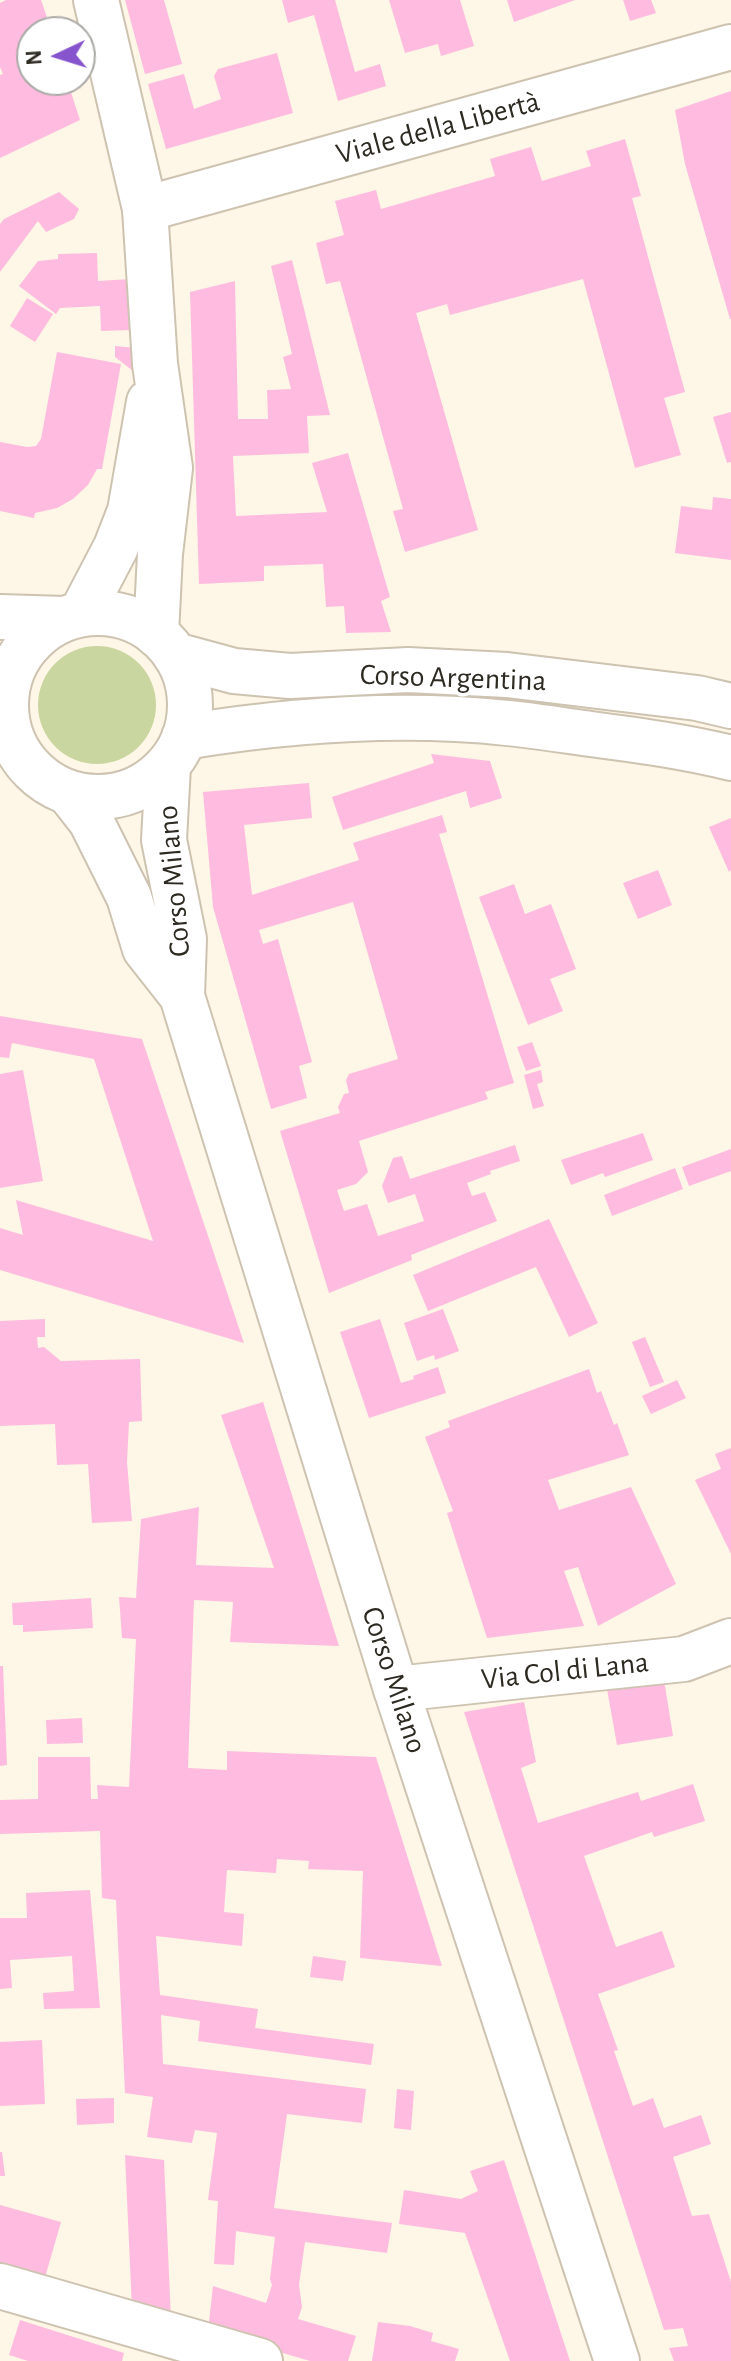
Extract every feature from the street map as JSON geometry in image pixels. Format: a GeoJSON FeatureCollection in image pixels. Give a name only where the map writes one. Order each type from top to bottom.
{"type":"FeatureCollection","features":[{"type":"Feature","properties":{"kind":"street"},"geometry":{"type":"LineString","coordinates":[[96,0],[145,209],[155,364],[170,468],[160,554],[166,644],[185,674],[190,695],[189,716],[176,752]]}},
{"type":"Feature","properties":{"kind":"street","name":"Viale della Libertà"},"geometry":{"type":"LineString","coordinates":[[145,209],[731,47]]}},
{"type":"Feature","properties":{"kind":"street"},"geometry":{"type":"LineString","coordinates":[[0,617],[73,616],[116,547],[130,511],[155,364]]}},
{"type":"Feature","properties":{"kind":"street","name":"Corso Argentina"},"geometry":{"type":"LineString","coordinates":[[731,706],[697,698],[507,675],[408,670],[290,676],[248,672],[166,644],[121,616],[101,613],[73,616],[44,630],[27,645],[7,687],[5,710],[5,729],[32,770],[49,784],[69,793],[95,798],[122,794],[155,779],[176,752],[250,728],[345,721],[407,719],[505,723],[689,748],[731,758]]}},
{"type":"Feature","properties":{"kind":"street","name":"Corso Milano"},"geometry":{"type":"LineString","coordinates":[[176,752],[164,840],[184,939],[182,996],[396,1689],[617,2361]]}},
{"type":"Feature","properties":{"kind":"street","name":"Corso Milano"},"geometry":{"type":"LineString","coordinates":[[69,793],[91,821],[129,897],[145,949],[182,996]]}},
{"type":"Feature","properties":{"kind":"street","name":"Via Col di Lana"},"geometry":{"type":"LineString","coordinates":[[396,1689],[684,1659],[731,1641]]}},
{"type":"Feature","properties":{"kind":"street"},"geometry":{"type":"LineString","coordinates":[[0,2286],[260,2361]]}},
{"type":"Feature","properties":{"kind":"green space"},"geometry":{"type":"Polygon","coordinates":[[[97,646],[120,650],[139,663],[152,682],[156,705],[152,728],[139,747],[120,760],[97,764],[74,760],[55,747],[42,728],[38,705],[42,682],[55,663],[74,650],[97,646]]]}},
{"type":"Feature","properties":{"kind":"building"},"geometry":{"type":"Polygon","coordinates":[[[6,0],[41,0],[46,16],[16,16],[16,96],[72,96],[80,120],[0,158],[0,75],[3,74],[0,67],[0,3],[6,0]]]}},
{"type":"Feature","properties":{"kind":"building"},"geometry":{"type":"Polygon","coordinates":[[[125,0],[164,0],[182,64],[145,74],[125,0]]]}},
{"type":"Feature","properties":{"kind":"building"},"geometry":{"type":"Polygon","coordinates":[[[282,0],[335,0],[355,72],[380,64],[386,86],[338,101],[314,15],[288,23],[282,0]]]}},
{"type":"Feature","properties":{"kind":"building"},"geometry":{"type":"Polygon","coordinates":[[[389,0],[460,0],[474,46],[441,56],[438,44],[405,53],[389,0]]]}},
{"type":"Feature","properties":{"kind":"building"},"geometry":{"type":"Polygon","coordinates":[[[507,0],[575,0],[514,22],[507,0]]]}},
{"type":"Feature","properties":{"kind":"building"},"geometry":{"type":"Polygon","coordinates":[[[623,0],[651,0],[656,13],[630,21],[623,0]]]}},
{"type":"Feature","properties":{"kind":"building"},"geometry":{"type":"Polygon","coordinates":[[[277,53],[293,113],[166,149],[148,84],[184,74],[194,109],[221,99],[214,76],[218,69],[277,53]]]}},
{"type":"Feature","properties":{"kind":"building"},"geometry":{"type":"Polygon","coordinates":[[[731,91],[730,319],[685,164],[675,110],[731,91]]]}},
{"type":"Feature","properties":{"kind":"building"},"geometry":{"type":"Polygon","coordinates":[[[625,139],[641,196],[632,198],[685,392],[664,398],[681,455],[635,468],[583,279],[450,315],[447,304],[416,313],[478,530],[405,552],[393,511],[403,509],[340,281],[326,284],[316,243],[344,235],[335,201],[376,190],[381,209],[495,176],[490,159],[531,147],[542,181],[591,166],[586,151],[625,139]]]}},
{"type":"Feature","properties":{"kind":"building"},"geometry":{"type":"Polygon","coordinates":[[[59,192],[79,209],[74,219],[46,232],[38,221],[0,272],[0,224],[4,219],[59,192]]]}},
{"type":"Feature","properties":{"kind":"building"},"geometry":{"type":"Polygon","coordinates":[[[97,253],[98,281],[131,279],[133,330],[101,331],[100,306],[60,308],[56,314],[19,286],[38,261],[58,259],[58,254],[97,253]]]}},
{"type":"Feature","properties":{"kind":"building"},"geometry":{"type":"Polygon","coordinates":[[[292,260],[330,415],[307,416],[309,453],[233,456],[236,516],[327,512],[312,463],[348,453],[390,597],[381,601],[391,632],[346,633],[344,606],[326,607],[323,564],[264,566],[264,581],[199,584],[190,292],[235,281],[238,419],[268,419],[267,390],[291,389],[283,357],[292,354],[271,266],[292,260]]]}},
{"type":"Feature","properties":{"kind":"building"},"geometry":{"type":"Polygon","coordinates":[[[27,298],[53,314],[35,342],[10,326],[27,298]]]}},
{"type":"Feature","properties":{"kind":"building"},"geometry":{"type":"Polygon","coordinates":[[[115,346],[136,348],[137,374],[115,357],[115,346]]]}},
{"type":"Feature","properties":{"kind":"building"},"geometry":{"type":"Polygon","coordinates":[[[57,352],[121,364],[102,469],[97,469],[88,485],[73,499],[57,508],[35,513],[34,518],[0,511],[0,442],[27,447],[36,446],[41,439],[57,352]]]}},
{"type":"Feature","properties":{"kind":"building"},"geometry":{"type":"Polygon","coordinates":[[[731,412],[731,462],[727,463],[713,417],[731,412]]]}},
{"type":"Feature","properties":{"kind":"building"},"geometry":{"type":"Polygon","coordinates":[[[713,497],[731,499],[731,560],[675,553],[681,506],[712,510],[713,497]]]}},
{"type":"Feature","properties":{"kind":"building"},"geometry":{"type":"Polygon","coordinates":[[[431,754],[490,761],[502,798],[470,808],[466,791],[343,830],[332,797],[434,763],[431,754]]]}},
{"type":"Feature","properties":{"kind":"building"},"geometry":{"type":"Polygon","coordinates":[[[309,783],[312,818],[244,825],[252,895],[359,860],[353,843],[442,815],[447,832],[439,834],[514,1083],[485,1092],[488,1099],[359,1141],[368,1172],[356,1184],[337,1190],[344,1211],[367,1204],[378,1236],[424,1221],[415,1194],[388,1203],[382,1186],[393,1158],[402,1156],[410,1179],[515,1145],[520,1161],[467,1183],[472,1196],[485,1192],[497,1221],[411,1255],[412,1260],[329,1293],[280,1131],[340,1113],[338,1107],[344,1094],[349,1093],[346,1080],[349,1074],[398,1059],[353,902],[259,930],[263,944],[278,939],[312,1062],[299,1066],[307,1098],[271,1109],[213,907],[203,792],[309,783]]]}},
{"type":"Feature","properties":{"kind":"building"},"geometry":{"type":"Polygon","coordinates":[[[731,818],[731,870],[729,872],[709,827],[731,818]]]}},
{"type":"Feature","properties":{"kind":"building"},"geometry":{"type":"Polygon","coordinates":[[[658,870],[672,905],[638,919],[623,883],[658,870]]]}},
{"type":"Feature","properties":{"kind":"building"},"geometry":{"type":"Polygon","coordinates":[[[514,884],[525,914],[551,904],[576,969],[550,979],[563,1011],[528,1025],[479,897],[514,884]]]}},
{"type":"Feature","properties":{"kind":"building"},"geometry":{"type":"Polygon","coordinates":[[[0,1016],[142,1039],[244,1343],[0,1270],[0,1228],[23,1235],[16,1200],[153,1241],[94,1059],[12,1043],[9,1058],[0,1057],[0,1016]]]}},
{"type":"Feature","properties":{"kind":"building"},"geometry":{"type":"Polygon","coordinates":[[[532,1042],[541,1066],[526,1071],[517,1047],[532,1042]]]}},
{"type":"Feature","properties":{"kind":"building"},"geometry":{"type":"Polygon","coordinates":[[[23,1070],[43,1181],[0,1188],[0,1074],[23,1070]]]}},
{"type":"Feature","properties":{"kind":"building"},"geometry":{"type":"Polygon","coordinates":[[[541,1070],[543,1082],[537,1084],[544,1106],[533,1109],[524,1075],[541,1070]]]}},
{"type":"Feature","properties":{"kind":"building"},"geometry":{"type":"Polygon","coordinates":[[[643,1133],[653,1160],[571,1185],[561,1160],[643,1133]]]}},
{"type":"Feature","properties":{"kind":"building"},"geometry":{"type":"Polygon","coordinates":[[[731,1149],[731,1171],[689,1186],[682,1167],[731,1149]]]}},
{"type":"Feature","properties":{"kind":"building"},"geometry":{"type":"Polygon","coordinates":[[[675,1168],[683,1189],[612,1216],[604,1195],[675,1168]]]}},
{"type":"Feature","properties":{"kind":"building"},"geometry":{"type":"Polygon","coordinates":[[[549,1219],[598,1323],[569,1337],[536,1267],[428,1311],[413,1275],[549,1219]]]}},
{"type":"Feature","properties":{"kind":"building"},"geometry":{"type":"Polygon","coordinates":[[[443,1309],[459,1351],[435,1360],[434,1355],[417,1361],[404,1323],[443,1309]]]}},
{"type":"Feature","properties":{"kind":"building"},"geometry":{"type":"Polygon","coordinates":[[[45,1319],[45,1337],[37,1337],[38,1348],[44,1347],[61,1361],[140,1359],[142,1421],[129,1422],[127,1462],[132,1521],[92,1523],[88,1464],[57,1465],[55,1424],[0,1426],[0,1321],[45,1319]]]}},
{"type":"Feature","properties":{"kind":"building"},"geometry":{"type":"Polygon","coordinates":[[[380,1319],[401,1383],[438,1367],[446,1393],[369,1418],[340,1332],[380,1319]]]}},
{"type":"Feature","properties":{"kind":"building"},"geometry":{"type":"Polygon","coordinates":[[[645,1337],[664,1382],[650,1387],[632,1342],[645,1337]]]}},
{"type":"Feature","properties":{"kind":"building"},"geometry":{"type":"Polygon","coordinates":[[[589,1369],[597,1393],[601,1391],[629,1455],[548,1480],[559,1510],[631,1487],[676,1584],[598,1626],[578,1567],[564,1571],[584,1626],[487,1638],[447,1513],[453,1511],[425,1437],[450,1427],[448,1421],[589,1369]]]}},
{"type":"Feature","properties":{"kind":"building"},"geometry":{"type":"Polygon","coordinates":[[[677,1380],[686,1398],[651,1414],[642,1396],[677,1380]]]}},
{"type":"Feature","properties":{"kind":"building"},"geometry":{"type":"Polygon","coordinates":[[[263,1402],[339,1646],[230,1642],[233,1602],[194,1600],[188,1768],[227,1770],[227,1751],[376,1757],[442,1966],[360,1958],[363,1871],[308,1869],[309,1861],[277,1859],[276,1873],[227,1870],[224,1912],[244,1914],[242,1946],[156,1936],[160,1995],[258,2009],[255,2028],[374,2044],[371,2065],[198,2041],[200,2021],[161,2015],[163,2064],[366,2089],[362,2123],[287,2114],[274,2208],[392,2223],[387,2253],[305,2242],[299,2285],[302,2307],[298,2319],[356,2336],[348,2361],[310,2361],[208,2331],[213,2286],[266,2303],[272,2285],[275,2237],[236,2231],[234,2265],[214,2264],[218,2201],[208,2200],[217,2133],[195,2130],[192,2143],[147,2137],[153,2097],[125,2093],[116,1900],[102,1898],[100,1831],[0,1834],[0,1800],[38,1799],[38,1757],[90,1757],[91,1799],[98,1799],[97,1785],[129,1787],[136,1639],[122,1638],[119,1597],[136,1598],[141,1519],[199,1507],[196,1565],[274,1568],[221,1415],[263,1402]]]}},
{"type":"Feature","properties":{"kind":"building"},"geometry":{"type":"Polygon","coordinates":[[[731,1448],[731,1554],[695,1480],[721,1469],[715,1454],[731,1448]]]}},
{"type":"Feature","properties":{"kind":"building"},"geometry":{"type":"Polygon","coordinates":[[[91,1598],[93,1628],[23,1632],[23,1625],[13,1625],[12,1603],[91,1598]]]}},
{"type":"Feature","properties":{"kind":"building"},"geometry":{"type":"Polygon","coordinates":[[[0,1666],[3,1666],[7,1765],[0,1766],[0,1666]]]}},
{"type":"Feature","properties":{"kind":"building"},"geometry":{"type":"Polygon","coordinates":[[[664,1680],[673,1736],[617,1745],[607,1689],[664,1680]]]}},
{"type":"Feature","properties":{"kind":"building"},"geometry":{"type":"Polygon","coordinates":[[[524,1702],[536,1762],[521,1768],[538,1823],[638,1792],[641,1801],[693,1784],[705,1821],[654,1837],[652,1832],[584,1856],[616,1947],[662,1931],[675,1967],[598,1994],[633,2106],[653,2098],[664,2128],[701,2115],[711,2144],[673,2157],[692,2216],[709,2214],[731,2282],[731,2361],[674,2361],[669,2348],[688,2346],[683,2328],[664,2330],[464,1712],[524,1702]]]}},
{"type":"Feature","properties":{"kind":"building"},"geometry":{"type":"Polygon","coordinates":[[[82,1718],[83,1743],[47,1744],[46,1720],[82,1718]]]}},
{"type":"Feature","properties":{"kind":"building"},"geometry":{"type":"Polygon","coordinates":[[[90,1890],[100,2008],[44,2009],[43,1993],[74,1991],[72,1956],[10,1960],[12,1988],[0,1989],[0,1918],[27,1918],[26,1893],[90,1890]]]}},
{"type":"Feature","properties":{"kind":"building"},"geometry":{"type":"Polygon","coordinates":[[[313,1956],[346,1961],[343,1981],[310,1977],[313,1956]]]}},
{"type":"Feature","properties":{"kind":"building"},"geometry":{"type":"Polygon","coordinates":[[[42,2040],[45,2104],[0,2106],[0,2042],[42,2040]]]}},
{"type":"Feature","properties":{"kind":"building"},"geometry":{"type":"Polygon","coordinates":[[[397,2089],[414,2091],[411,2130],[394,2128],[397,2089]]]}},
{"type":"Feature","properties":{"kind":"building"},"geometry":{"type":"Polygon","coordinates":[[[114,2098],[114,2123],[77,2125],[76,2099],[114,2098]]]}},
{"type":"Feature","properties":{"kind":"building"},"geometry":{"type":"Polygon","coordinates":[[[2,2152],[5,2176],[0,2176],[2,2152]]]}},
{"type":"Feature","properties":{"kind":"building"},"geometry":{"type":"Polygon","coordinates":[[[125,2155],[164,2160],[171,2320],[132,2309],[125,2155]]]}},
{"type":"Feature","properties":{"kind":"building"},"geometry":{"type":"Polygon","coordinates":[[[504,2160],[570,2361],[510,2361],[465,2233],[399,2224],[404,2190],[461,2199],[478,2191],[470,2171],[504,2160]]]}},
{"type":"Feature","properties":{"kind":"building"},"geometry":{"type":"Polygon","coordinates":[[[0,2205],[61,2222],[44,2281],[0,2268],[0,2205]]]}},
{"type":"Feature","properties":{"kind":"building"},"geometry":{"type":"Polygon","coordinates":[[[20,2320],[124,2353],[122,2361],[28,2361],[9,2355],[20,2320]]]}},
{"type":"Feature","properties":{"kind":"building"},"geometry":{"type":"Polygon","coordinates":[[[378,2322],[433,2333],[431,2341],[459,2349],[455,2361],[372,2361],[378,2322]]]}}]}
